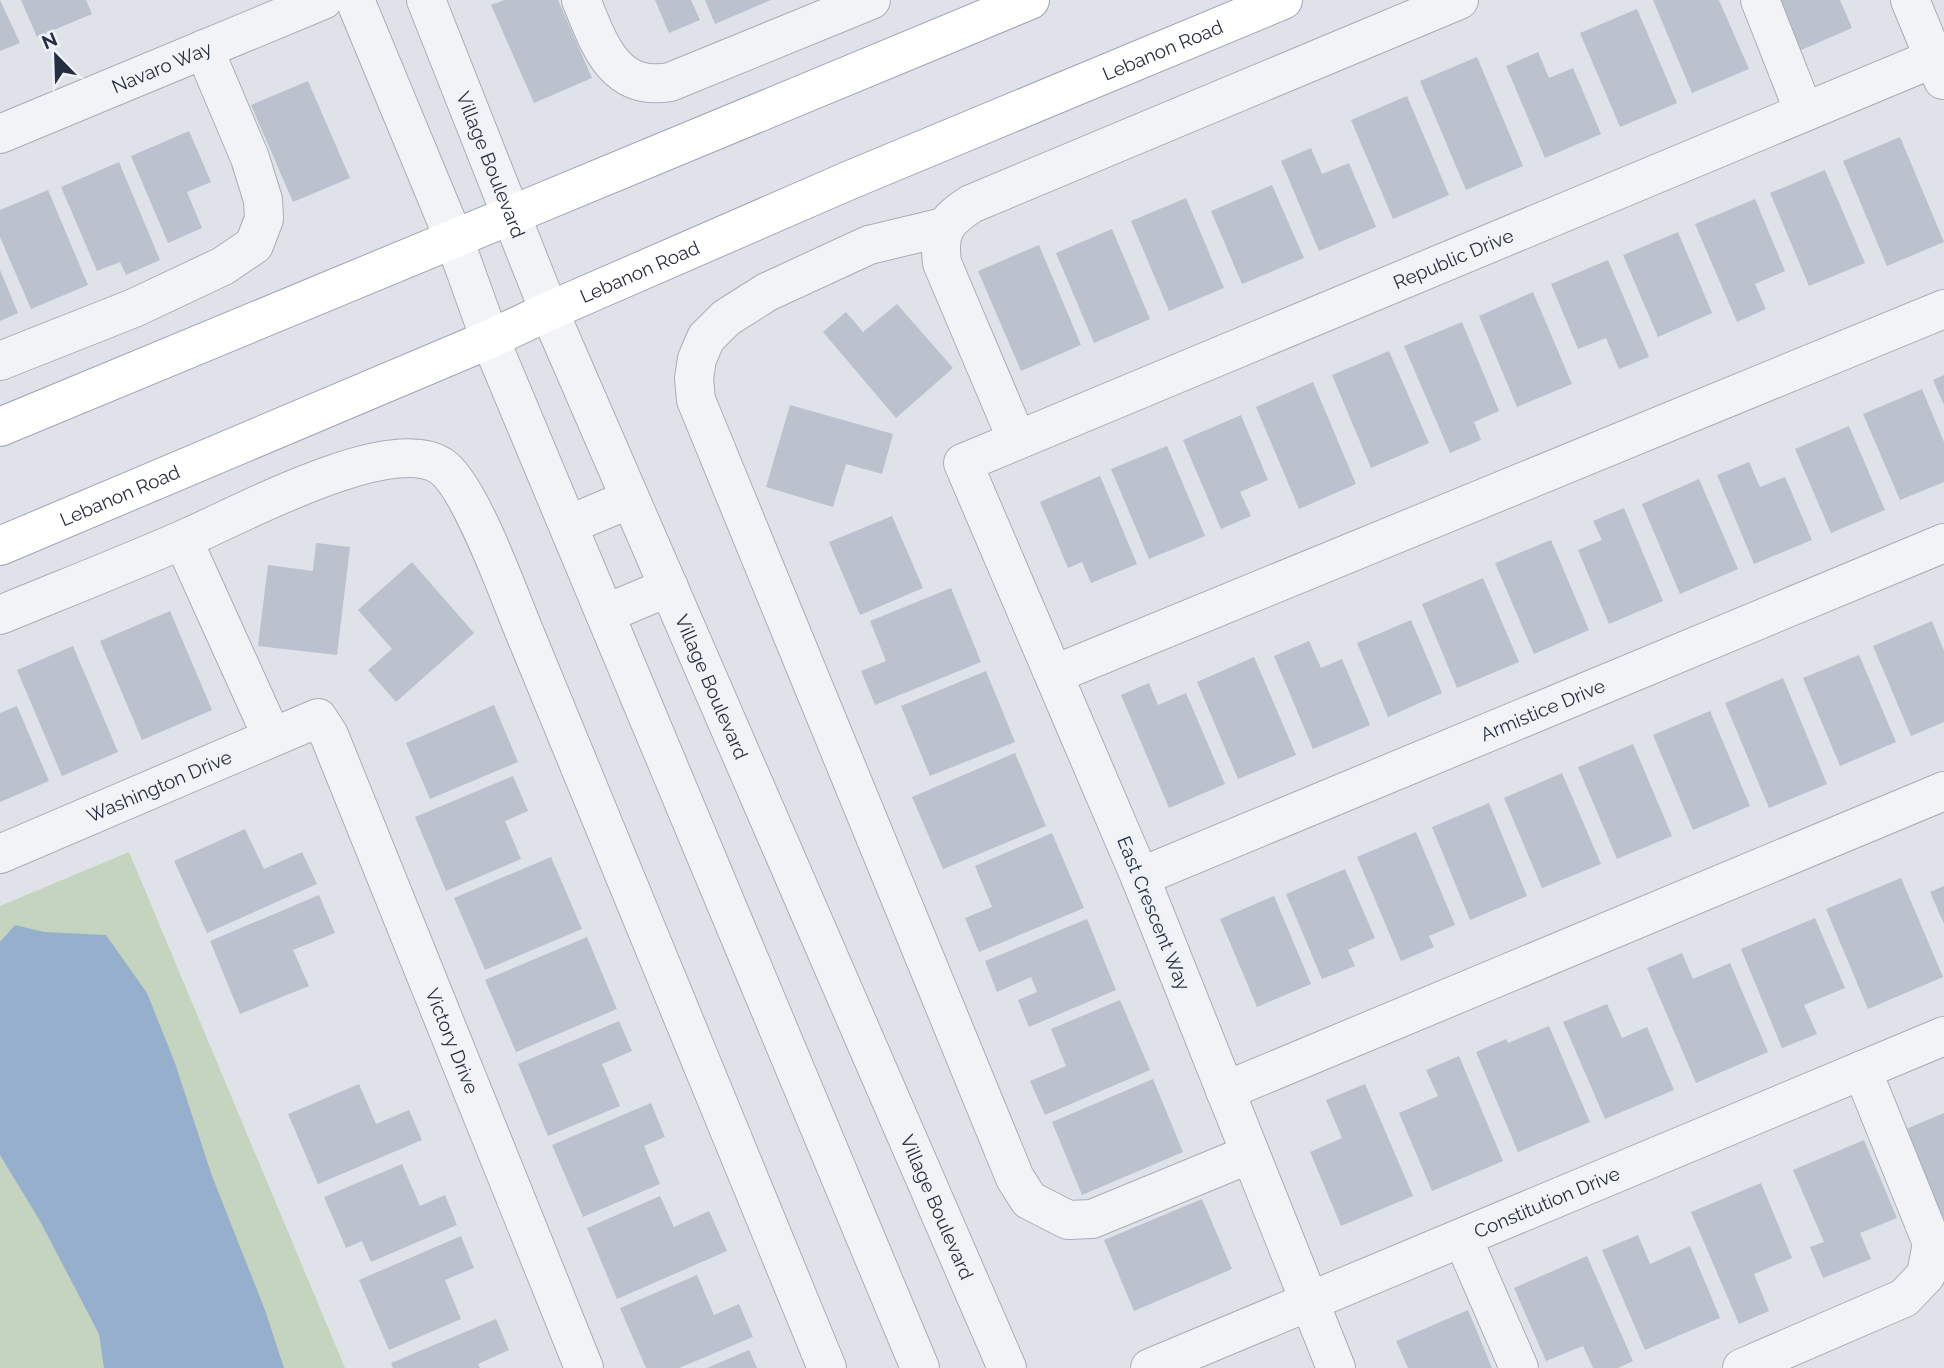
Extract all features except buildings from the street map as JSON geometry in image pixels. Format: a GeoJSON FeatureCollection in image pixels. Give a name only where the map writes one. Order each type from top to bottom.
{"type":"FeatureCollection","features":[{"type":"Feature","properties":{"kind":"main road"},"geometry":{"type":"LineString","coordinates":[[0,427],[1030,0]]}},
{"type":"Feature","properties":{"kind":"main road","name":"Lebanon Road"},"geometry":{"type":"LineString","coordinates":[[0,546],[490,340],[549,310],[850,180],[1283,0]]}},
{"type":"Feature","properties":{"kind":"street","name":"Navaro Way"},"geometry":{"type":"LineString","coordinates":[[0,134],[323,0]]}},
{"type":"Feature","properties":{"kind":"street"},"geometry":{"type":"LineString","coordinates":[[355,0],[454,239],[490,340],[920,1368]]}},
{"type":"Feature","properties":{"kind":"street","name":"Village Boulevard"},"geometry":{"type":"LineString","coordinates":[[426,0],[549,310],[1007,1368]]}},
{"type":"Feature","properties":{"kind":"street"},"geometry":{"type":"LineString","coordinates":[[581,0],[605,53],[618,69],[634,81],[653,85],[670,82],[758,48],[871,0]]}},
{"type":"Feature","properties":{"kind":"street"},"geometry":{"type":"LineString","coordinates":[[1017,440],[942,263],[940,245],[944,227],[955,214],[971,204],[1459,0]]}},
{"type":"Feature","properties":{"kind":"street"},"geometry":{"type":"LineString","coordinates":[[1759,0],[1804,112]]}},
{"type":"Feature","properties":{"kind":"street"},"geometry":{"type":"LineString","coordinates":[[1910,0],[1941,65]]}},
{"type":"Feature","properties":{"kind":"street"},"geometry":{"type":"LineString","coordinates":[[0,361],[134,308],[223,266],[254,245],[264,219],[263,200],[250,158],[204,49]]}},
{"type":"Feature","properties":{"kind":"street","name":"Republic Drive"},"geometry":{"type":"LineString","coordinates":[[963,463],[1804,112],[1941,65]]}},
{"type":"Feature","properties":{"kind":"street"},"geometry":{"type":"LineString","coordinates":[[944,227],[869,245],[767,292],[726,318],[706,338],[697,359],[694,378],[696,400],[1015,1178],[1029,1199],[1068,1220],[1092,1219],[1250,1154]]}},
{"type":"Feature","properties":{"kind":"street"},"geometry":{"type":"LineString","coordinates":[[1055,674],[1944,309]]}},
{"type":"Feature","properties":{"kind":"street"},"geometry":{"type":"LineString","coordinates":[[0,615],[183,540],[288,491],[357,466],[419,458],[440,466],[457,483],[472,511],[524,631],[827,1368]]}},
{"type":"Feature","properties":{"kind":"street","name":"East Crescent Way"},"geometry":{"type":"LineString","coordinates":[[963,463],[1140,877],[1336,1368]]}},
{"type":"Feature","properties":{"kind":"street"},"geometry":{"type":"LineString","coordinates":[[568,525],[630,499]]}},
{"type":"Feature","properties":{"kind":"street"},"geometry":{"type":"LineString","coordinates":[[183,540],[272,737]]}},
{"type":"Feature","properties":{"kind":"street","name":"Armistice Drive"},"geometry":{"type":"LineString","coordinates":[[1140,877],[1944,543]]}},
{"type":"Feature","properties":{"kind":"street"},"geometry":{"type":"LineString","coordinates":[[606,614],[668,587]]}},
{"type":"Feature","properties":{"kind":"street","name":"Washington Drive"},"geometry":{"type":"LineString","coordinates":[[0,855],[318,718]]}},
{"type":"Feature","properties":{"kind":"street","name":"Victory Drive"},"geometry":{"type":"LineString","coordinates":[[318,718],[328,735],[584,1368]]}},
{"type":"Feature","properties":{"kind":"street"},"geometry":{"type":"LineString","coordinates":[[1225,1091],[1944,791]]}},
{"type":"Feature","properties":{"kind":"street","name":"Constitution Drive"},"geometry":{"type":"LineString","coordinates":[[1150,1368],[1944,1036]]}},
{"type":"Feature","properties":{"kind":"street"},"geometry":{"type":"LineString","coordinates":[[1742,1368],[1905,1298],[1926,1275],[1932,1243],[1863,1070]]}},
{"type":"Feature","properties":{"kind":"street"},"geometry":{"type":"LineString","coordinates":[[1463,1239],[1519,1368]]}},
{"type":"Feature","properties":{"kind":"green space"},"geometry":{"type":"Polygon","coordinates":[[[129,852],[345,1368],[0,1368],[0,906],[129,852]]]}},
{"type":"Feature","properties":{"kind":"water"},"geometry":{"type":"Polygon","coordinates":[[[15,925],[44,932],[106,935],[147,993],[175,1063],[212,1176],[265,1310],[284,1368],[104,1368],[99,1334],[40,1221],[0,1155],[0,942],[15,925]]]}}]}
